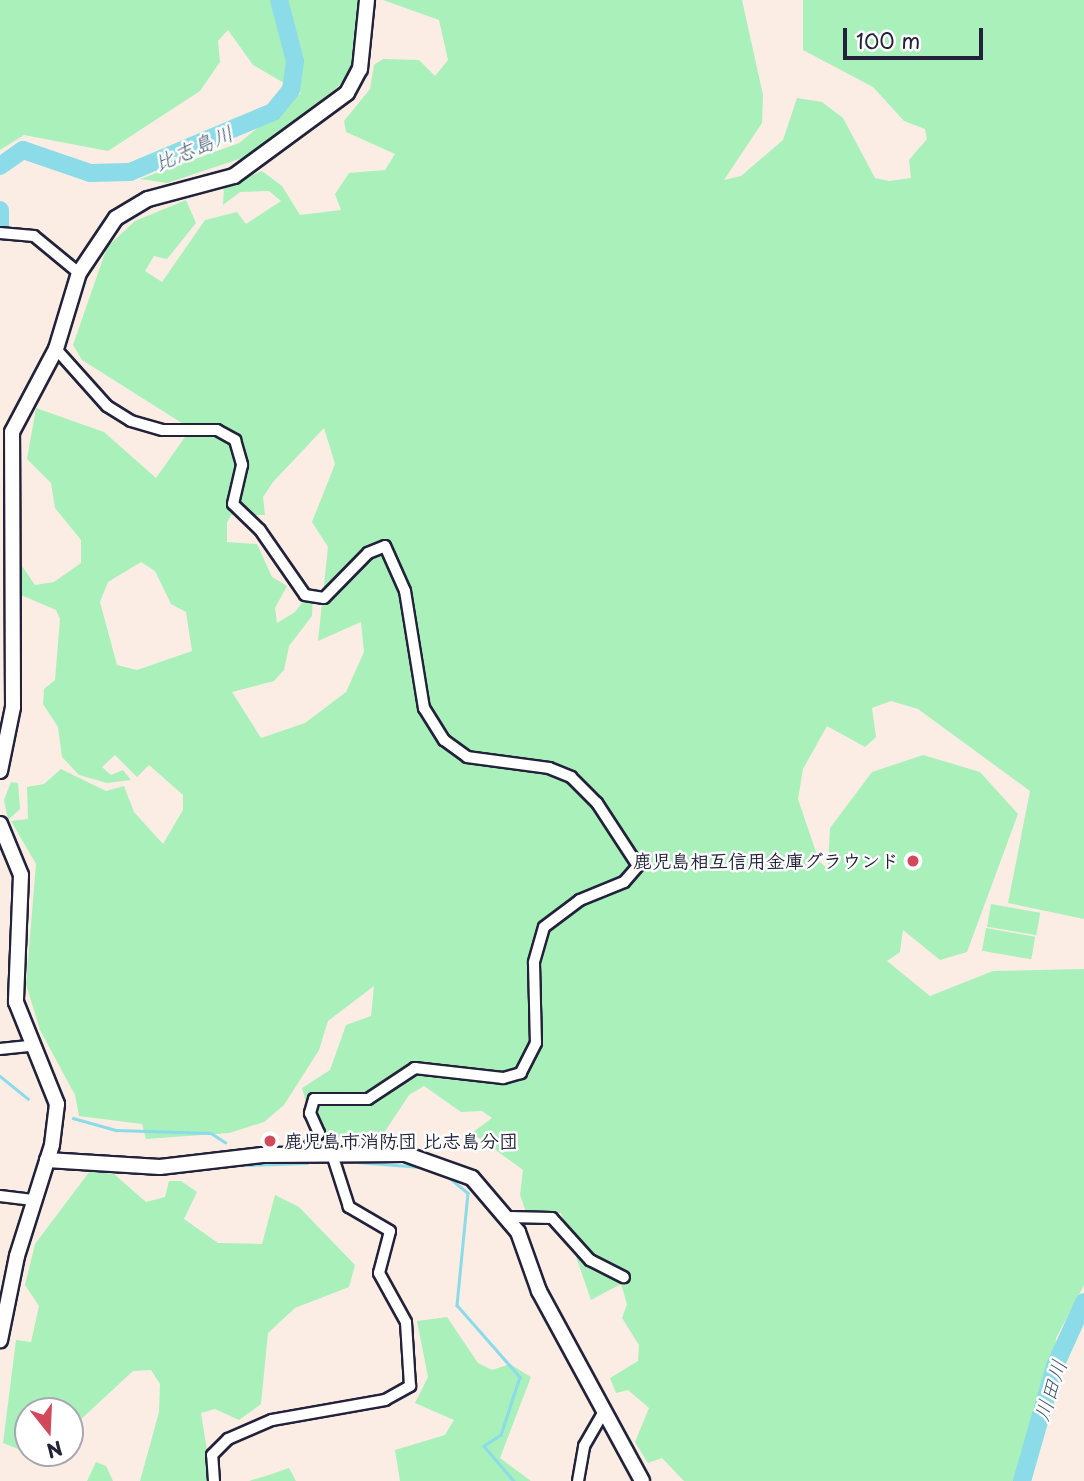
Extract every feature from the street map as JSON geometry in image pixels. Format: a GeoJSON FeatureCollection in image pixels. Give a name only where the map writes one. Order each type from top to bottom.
{"type":"FeatureCollection","features":[{"type":"Feature","properties":{"kind":"street"},"geometry":{"type":"LineString","coordinates":[[0,771],[13,707],[5,580],[12,432],[56,349],[79,273],[116,218],[148,199],[234,176],[347,93],[360,69],[367,0]]}},
{"type":"Feature","properties":{"kind":"street"},"geometry":{"type":"LineString","coordinates":[[0,233],[17,231],[34,236],[79,273]]}},
{"type":"Feature","properties":{"kind":"street"},"geometry":{"type":"LineString","coordinates":[[56,349],[107,406],[131,421],[163,430],[217,430],[235,440],[242,465],[233,504],[260,530],[305,595],[330,594],[368,553],[384,546],[407,599],[424,708],[444,740],[467,757],[549,768],[570,777],[597,803],[638,866],[626,880],[580,900],[544,927],[534,963],[536,1043],[522,1073],[503,1078],[415,1068],[368,1099],[314,1099],[310,1113],[319,1133],[303,1154]]}},
{"type":"Feature","properties":{"kind":"street"},"geometry":{"type":"LineString","coordinates":[[0,824],[21,875],[14,979],[32,1046],[46,1066],[57,1104],[47,1160],[0,1340]]}},
{"type":"Feature","properties":{"kind":"street"},"geometry":{"type":"LineString","coordinates":[[0,1049],[32,1046]]}},
{"type":"Feature","properties":{"kind":"street"},"geometry":{"type":"LineString","coordinates":[[47,1160],[160,1167],[303,1154],[405,1154],[442,1163],[472,1178],[509,1217],[539,1291],[642,1481]]}},
{"type":"Feature","properties":{"kind":"street"},"geometry":{"type":"LineString","coordinates":[[214,1481],[212,1455],[228,1439],[272,1420],[385,1400],[410,1386],[406,1322],[379,1273],[390,1231],[349,1207],[332,1154]]}},
{"type":"Feature","properties":{"kind":"street"},"geometry":{"type":"LineString","coordinates":[[0,1196],[35,1200]]}},
{"type":"Feature","properties":{"kind":"street"},"geometry":{"type":"LineString","coordinates":[[509,1217],[552,1218],[590,1260],[624,1277]]}},
{"type":"Feature","properties":{"kind":"street"},"geometry":{"type":"LineString","coordinates":[[574,1480],[584,1446],[604,1412]]}},
{"type":"Feature","properties":{"kind":"green space"},"geometry":{"type":"Polygon","coordinates":[[[0,0],[363,0],[356,63],[339,86],[248,156],[167,183],[140,179],[239,143],[301,93],[253,65],[228,30],[218,41],[220,62],[200,91],[108,151],[24,135],[0,150],[0,0]]]}},
{"type":"Feature","properties":{"kind":"green space"},"geometry":{"type":"Polygon","coordinates":[[[383,0],[742,0],[763,95],[762,123],[724,180],[741,176],[783,140],[797,98],[822,102],[843,118],[875,178],[889,181],[911,178],[909,160],[927,139],[925,129],[904,121],[873,87],[803,50],[803,0],[1084,0],[1084,919],[1008,903],[1030,791],[918,709],[891,701],[872,708],[876,737],[865,747],[827,726],[803,769],[798,799],[819,861],[828,869],[830,828],[872,772],[923,755],[980,772],[1018,814],[967,952],[940,960],[903,930],[900,952],[887,961],[930,996],[993,971],[1084,969],[1084,1285],[1056,1338],[1053,1396],[1021,1452],[1015,1481],[684,1481],[662,1458],[648,1463],[635,1442],[649,1408],[628,1390],[616,1393],[610,1378],[638,1361],[639,1345],[622,1318],[627,1304],[621,1284],[591,1300],[561,1213],[526,1212],[520,1195],[523,1170],[472,1133],[492,1118],[482,1111],[461,1112],[424,1086],[409,1095],[382,1136],[306,1138],[314,1129],[302,1088],[330,1070],[346,1025],[371,1016],[374,986],[328,1021],[319,1050],[284,1105],[264,1122],[229,1133],[146,1139],[142,1124],[79,1116],[75,1095],[40,1030],[26,984],[36,864],[11,821],[28,819],[27,787],[44,784],[61,769],[106,791],[124,786],[134,812],[163,844],[183,810],[183,795],[149,765],[137,777],[115,755],[102,767],[111,775],[123,770],[131,780],[107,783],[79,775],[62,757],[58,727],[43,704],[44,689],[55,680],[60,619],[56,610],[21,595],[22,566],[35,585],[54,582],[81,563],[81,540],[55,508],[51,483],[27,459],[36,408],[104,432],[156,478],[185,437],[185,425],[82,360],[73,345],[107,247],[135,221],[186,200],[196,223],[167,259],[154,256],[145,271],[162,282],[205,220],[237,212],[246,224],[281,201],[269,191],[240,192],[223,205],[224,187],[262,171],[282,186],[300,215],[341,210],[335,194],[349,173],[385,170],[395,154],[346,132],[344,121],[370,89],[374,65],[383,59],[419,60],[435,76],[448,60],[439,20],[383,0]],[[324,428],[273,482],[263,497],[265,515],[231,515],[227,523],[227,542],[257,544],[272,577],[287,586],[275,608],[277,623],[295,612],[313,588],[312,616],[289,646],[284,670],[274,681],[232,692],[261,738],[305,723],[346,692],[364,652],[361,622],[318,641],[328,547],[312,522],[335,464],[324,428]],[[141,562],[108,582],[100,602],[117,665],[137,670],[192,651],[186,612],[171,604],[155,571],[141,562]]]}},
{"type":"Feature","properties":{"kind":"green space"},"geometry":{"type":"Polygon","coordinates":[[[11,782],[18,783],[20,809],[8,820],[4,800],[11,782]]]}},
{"type":"Feature","properties":{"kind":"green space"},"geometry":{"type":"Polygon","coordinates":[[[991,904],[1040,913],[1036,935],[987,927],[991,904]]]}},
{"type":"Feature","properties":{"kind":"green space"},"geometry":{"type":"Polygon","coordinates":[[[986,928],[1035,937],[1031,959],[982,951],[986,928]]]}},
{"type":"Feature","properties":{"kind":"green space"},"geometry":{"type":"Polygon","coordinates":[[[90,1171],[114,1174],[146,1202],[165,1197],[169,1181],[181,1181],[197,1192],[184,1219],[218,1243],[262,1244],[275,1195],[299,1207],[355,1265],[349,1287],[295,1308],[268,1333],[261,1404],[239,1420],[215,1409],[201,1413],[212,1481],[140,1481],[159,1412],[160,1384],[151,1370],[133,1371],[84,1416],[84,1397],[14,1397],[14,1447],[3,1443],[16,1340],[31,1342],[39,1306],[25,1285],[35,1244],[90,1171]]]}},
{"type":"Feature","properties":{"kind":"green space"},"geometry":{"type":"Polygon","coordinates":[[[447,1317],[478,1363],[492,1370],[510,1364],[531,1377],[500,1458],[531,1481],[400,1481],[395,1450],[445,1435],[454,1420],[415,1403],[428,1377],[417,1321],[447,1317]]]}},
{"type":"Feature","properties":{"kind":"green space"},"geometry":{"type":"Polygon","coordinates":[[[96,1462],[106,1466],[113,1481],[87,1481],[96,1462]]]}},
{"type":"Feature","properties":{"kind":"green space"},"geometry":{"type":"Polygon","coordinates":[[[289,1468],[296,1481],[249,1481],[272,1474],[289,1468]]]}},
{"type":"Feature","properties":{"kind":"waterway","name":"比志島川"},"geometry":{"type":"LineString","coordinates":[[0,166],[23,150],[90,173],[130,172],[273,112],[291,90],[295,61],[279,0]]}},
{"type":"Feature","properties":{"kind":"waterway","name":"比志島川"},"geometry":{"type":"LineString","coordinates":[[0,210],[0,226]]}},
{"type":"Feature","properties":{"kind":"waterway"},"geometry":{"type":"LineString","coordinates":[[0,1076],[28,1099]]}},
{"type":"Feature","properties":{"kind":"waterway"},"geometry":{"type":"LineString","coordinates":[[73,1118],[116,1130],[211,1133],[225,1142]]}},
{"type":"Feature","properties":{"kind":"waterway"},"geometry":{"type":"LineString","coordinates":[[357,1162],[421,1167]]}},
{"type":"Feature","properties":{"kind":"waterway"},"geometry":{"type":"LineString","coordinates":[[247,1165],[307,1163]]}},
{"type":"Feature","properties":{"kind":"waterway"},"geometry":{"type":"LineString","coordinates":[[447,1176],[468,1193],[457,1305],[520,1377],[501,1435],[484,1446],[514,1481]]}},
{"type":"Feature","properties":{"kind":"waterway","name":"川田川"},"geometry":{"type":"LineString","coordinates":[[1022,1481],[1055,1366],[1084,1302]]}},
{"type":"Feature","properties":{"kind":"place","name":"鹿児島相互信用金庫グラウンド"},"geometry":{"type":"Point","coordinates":[913,861]}},
{"type":"Feature","properties":{"kind":"place","name":"鹿児島市消防団 比志島分団"},"geometry":{"type":"Point","coordinates":[270,1141]}}]}
